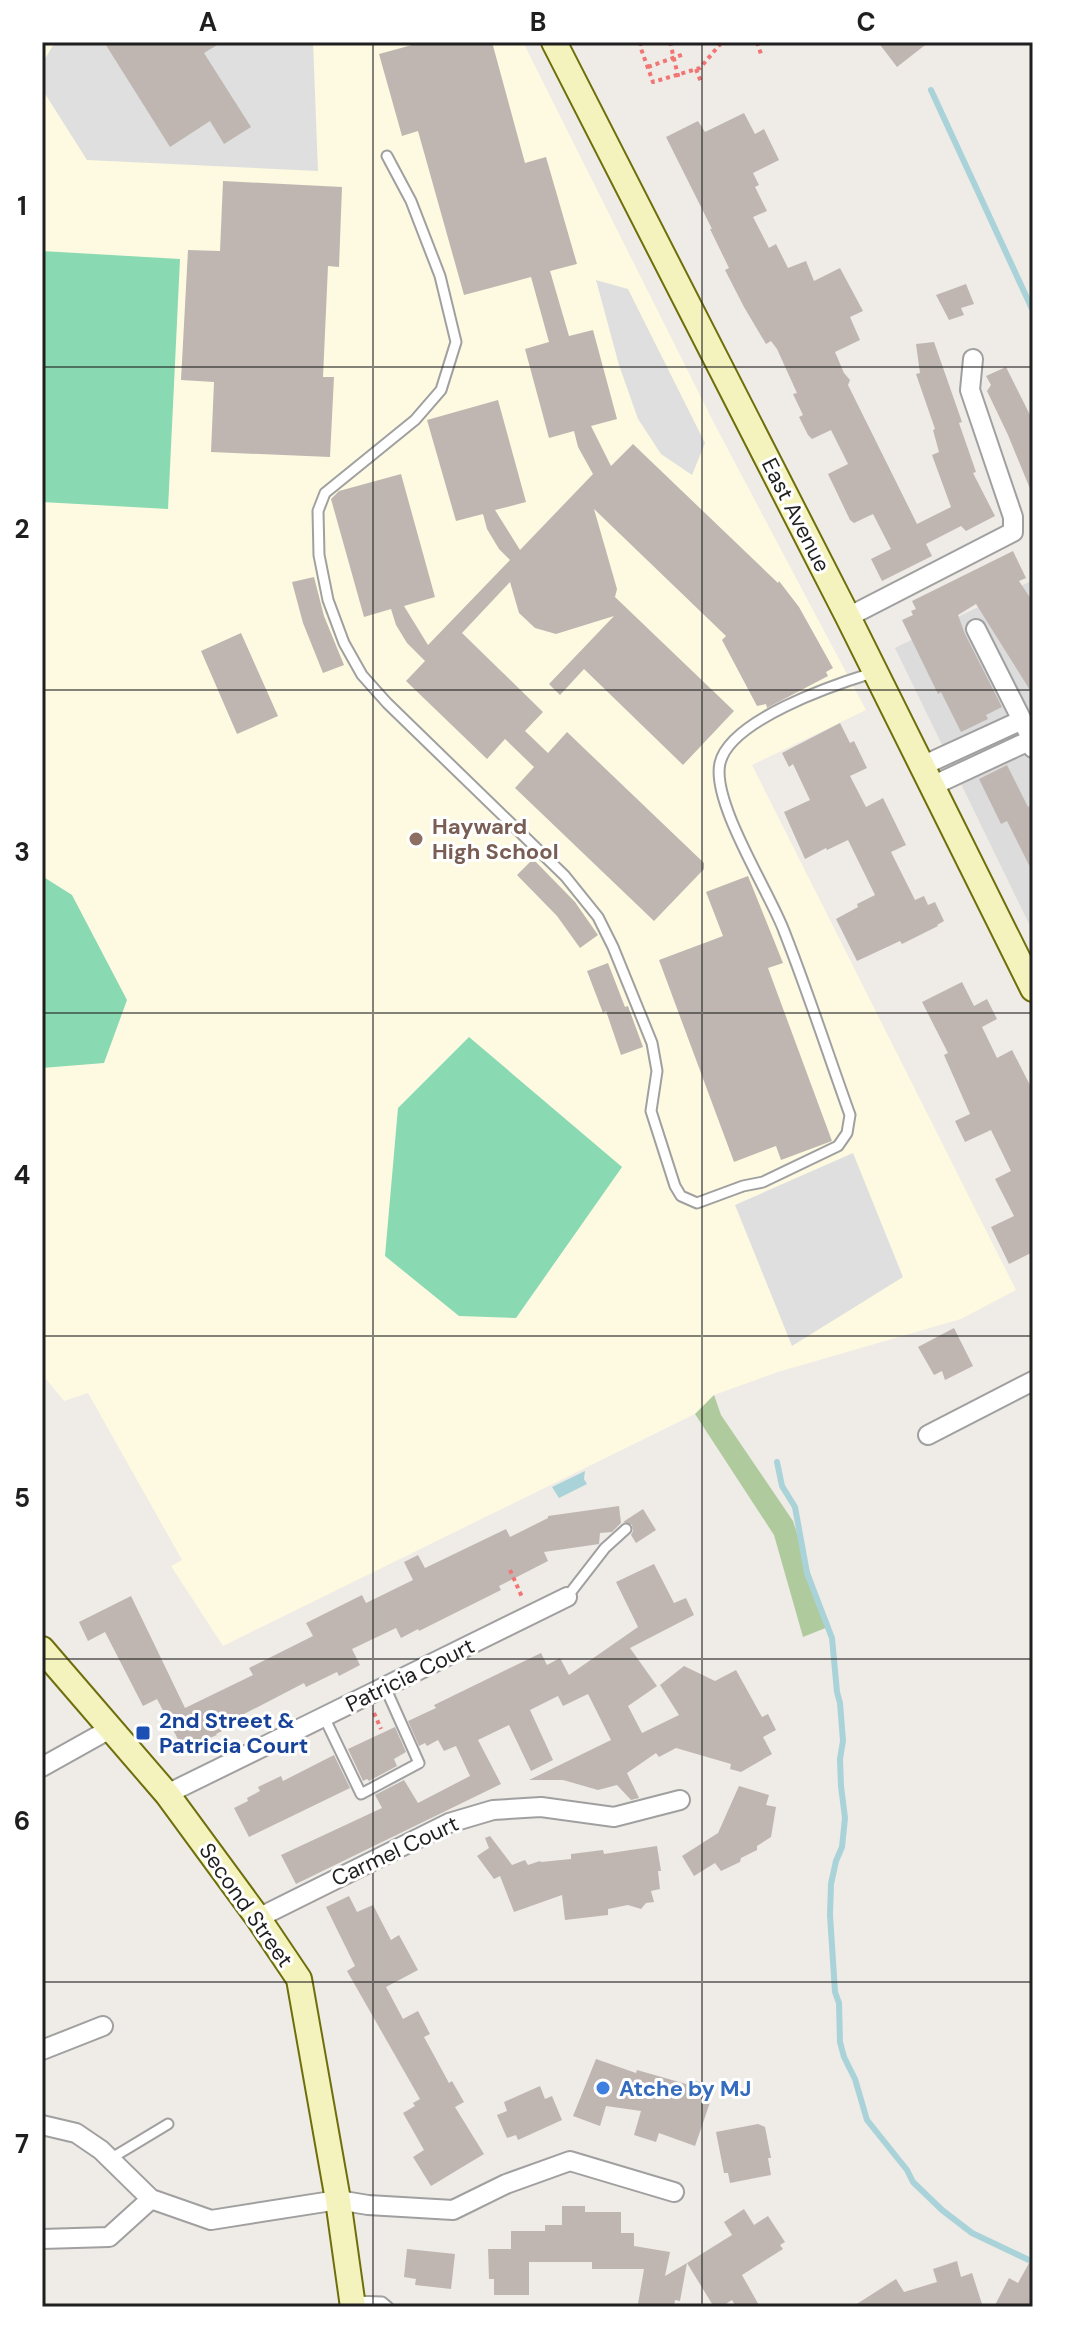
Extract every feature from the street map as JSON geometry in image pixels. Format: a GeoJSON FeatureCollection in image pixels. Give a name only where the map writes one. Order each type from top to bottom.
{"type":"FeatureCollection","features":[{"type":"Feature","properties":{"kind":"street","name":"East Avenue"},"geometry":{"type":"LineString","coordinates":[[554,42],[848,617],[1033,989]]}},
{"type":"Feature","properties":{"kind":"street"},"geometry":{"type":"LineString","coordinates":[[848,617],[1013,532],[1013,517],[970,390],[973,359]]}},
{"type":"Feature","properties":{"kind":"street"},"geometry":{"type":"LineString","coordinates":[[927,776],[1032,744],[976,629]]}},
{"type":"Feature","properties":{"kind":"street"},"geometry":{"type":"LineString","coordinates":[[927,776],[1022,720]]}},
{"type":"Feature","properties":{"kind":"street"},"geometry":{"type":"LineString","coordinates":[[928,1435],[1033,1381]]}},
{"type":"Feature","properties":{"kind":"street","name":"Patricia Court"},"geometry":{"type":"LineString","coordinates":[[167,1794],[567,1597]]}},
{"type":"Feature","properties":{"kind":"street","name":"Second Street"},"geometry":{"type":"LineString","coordinates":[[42,1649],[167,1794],[299,1979],[353,2304]]}},
{"type":"Feature","properties":{"kind":"street"},"geometry":{"type":"LineString","coordinates":[[42,1767],[110,1729]]}},
{"type":"Feature","properties":{"kind":"street","name":"Carmel Court"},"geometry":{"type":"LineString","coordinates":[[258,1918],[449,1823],[493,1810],[541,1807],[614,1817],[680,1800]]}},
{"type":"Feature","properties":{"kind":"street"},"geometry":{"type":"LineString","coordinates":[[42,2050],[103,2026]]}},
{"type":"Feature","properties":{"kind":"street"},"geometry":{"type":"LineString","coordinates":[[42,2125],[76,2133],[110,2159],[151,2199],[211,2220],[338,2200],[453,2210],[506,2184],[570,2161],[674,2192]]}},
{"type":"Feature","properties":{"kind":"street"},"geometry":{"type":"LineString","coordinates":[[42,2239],[109,2237],[151,2199]]}},
{"type":"Feature","properties":{"kind":"lane"},"geometry":{"type":"LineString","coordinates":[[387,156],[411,201],[440,276],[456,342],[441,390],[415,420],[325,493],[318,511],[319,555],[328,600],[344,643],[362,675],[565,876],[598,917],[652,1043],[657,1071],[651,1111],[675,1186],[681,1196],[697,1203],[777,1175],[838,1146],[847,1133],[850,1115],[783,929],[728,812],[719,785],[720,762],[730,743],[748,727],[823,688],[875,672]]}},
{"type":"Feature","properties":{"kind":"lane"},"geometry":{"type":"LineString","coordinates":[[567,1597],[605,1548],[626,1529]]}},
{"type":"Feature","properties":{"kind":"lane"},"geometry":{"type":"LineString","coordinates":[[324,1717],[361,1794],[419,1763],[385,1687]]}},
{"type":"Feature","properties":{"kind":"lane"},"geometry":{"type":"LineString","coordinates":[[110,2159],[168,2124]]}},
{"type":"Feature","properties":{"kind":"lane"},"geometry":{"type":"LineString","coordinates":[[353,2304],[382,2302],[388,2307]]}},
{"type":"Feature","properties":{"kind":"path"},"geometry":{"type":"LineString","coordinates":[[641,42],[653,82],[700,68],[722,42]]}},
{"type":"Feature","properties":{"kind":"path"},"geometry":{"type":"LineString","coordinates":[[670,42],[678,77]]}},
{"type":"Feature","properties":{"kind":"path"},"geometry":{"type":"LineString","coordinates":[[757,42],[761,54]]}},
{"type":"Feature","properties":{"kind":"path"},"geometry":{"type":"LineString","coordinates":[[648,67],[684,54]]}},
{"type":"Feature","properties":{"kind":"path"},"geometry":{"type":"LineString","coordinates":[[696,69],[701,82]]}},
{"type":"Feature","properties":{"kind":"path"},"geometry":{"type":"LineString","coordinates":[[510,1570],[524,1601]]}},
{"type":"Feature","properties":{"kind":"path"},"geometry":{"type":"LineString","coordinates":[[374,1713],[381,1729]]}},
{"type":"Feature","properties":{"kind":"shaded area","name":"Hayward High School"},"geometry":{"type":"Polygon","coordinates":[[[42,42],[523,42],[714,423],[866,710],[752,765],[1016,1290],[961,1319],[778,1372],[714,1395],[695,1414],[223,1646],[171,1566],[182,1560],[88,1393],[64,1401],[42,1374],[42,42]]]}},
{"type":"Feature","properties":{"kind":"shaded area"},"geometry":{"type":"Polygon","coordinates":[[[55,42],[313,42],[318,171],[87,160],[42,89],[42,64],[55,42]]]}},
{"type":"Feature","properties":{"kind":"shaded area"},"geometry":{"type":"Polygon","coordinates":[[[596,280],[628,289],[705,443],[692,475],[661,454],[638,419],[619,365],[596,280]]]}},
{"type":"Feature","properties":{"kind":"shaded area"},"geometry":{"type":"Polygon","coordinates":[[[1033,580],[1033,932],[895,648],[1033,580]]]}},
{"type":"Feature","properties":{"kind":"shaded area"},"geometry":{"type":"Polygon","coordinates":[[[853,1153],[903,1277],[792,1346],[735,1205],[853,1153]]]}},
{"type":"Feature","properties":{"kind":"green space"},"geometry":{"type":"Polygon","coordinates":[[[42,251],[180,259],[168,509],[42,502],[42,251]]]}},
{"type":"Feature","properties":{"kind":"green space"},"geometry":{"type":"Polygon","coordinates":[[[42,876],[72,895],[127,1000],[104,1063],[42,1068],[42,876]]]}},
{"type":"Feature","properties":{"kind":"green space"},"geometry":{"type":"Polygon","coordinates":[[[469,1037],[622,1167],[516,1318],[459,1316],[385,1256],[398,1108],[469,1037]]]}},
{"type":"Feature","properties":{"kind":"green space"},"geometry":{"type":"Polygon","coordinates":[[[714,1395],[721,1415],[793,1521],[828,1627],[803,1637],[774,1535],[695,1414],[714,1395]]]}},
{"type":"Feature","properties":{"kind":"water"},"geometry":{"type":"Polygon","coordinates":[[[585,1471],[587,1484],[559,1498],[552,1487],[585,1471]]]}},
{"type":"Feature","properties":{"kind":"building"},"geometry":{"type":"Polygon","coordinates":[[[104,42],[222,42],[204,53],[251,127],[224,144],[210,121],[170,147],[104,42]]]}},
{"type":"Feature","properties":{"kind":"building"},"geometry":{"type":"Polygon","coordinates":[[[423,42],[492,42],[525,163],[546,157],[577,264],[550,271],[569,336],[593,330],[617,419],[591,426],[611,466],[633,444],[779,581],[799,607],[833,668],[826,672],[828,676],[767,708],[766,704],[757,706],[722,640],[726,636],[594,509],[617,589],[615,597],[734,711],[683,765],[584,669],[560,695],[549,684],[614,616],[556,634],[535,628],[519,613],[510,582],[462,633],[543,712],[525,731],[548,753],[567,732],[704,863],[704,869],[654,921],[515,788],[534,767],[505,739],[487,759],[406,681],[425,661],[407,643],[391,609],[364,617],[331,499],[339,491],[401,474],[435,597],[404,606],[428,645],[510,560],[487,529],[483,514],[456,521],[427,420],[498,400],[526,502],[495,510],[520,550],[593,474],[578,447],[574,431],[549,438],[525,349],[549,342],[531,277],[464,295],[418,131],[402,136],[379,54],[423,42]]]}},
{"type":"Feature","properties":{"kind":"building"},"geometry":{"type":"Polygon","coordinates":[[[878,42],[929,42],[897,67],[878,42]]]}},
{"type":"Feature","properties":{"kind":"building"},"geometry":{"type":"Polygon","coordinates":[[[744,113],[755,134],[764,129],[779,160],[753,173],[759,185],[755,187],[767,211],[753,217],[769,248],[776,244],[788,268],[806,261],[814,281],[840,268],[863,311],[850,317],[860,340],[835,352],[850,380],[848,385],[917,524],[951,507],[932,455],[939,452],[935,429],[916,374],[920,373],[916,344],[934,342],[962,422],[959,423],[976,472],[973,473],[995,516],[966,531],[961,526],[926,544],[932,556],[882,581],[871,559],[891,549],[873,514],[854,523],[850,520],[828,474],[848,464],[831,430],[812,439],[808,435],[799,417],[803,415],[793,394],[797,393],[777,349],[771,341],[766,344],[744,307],[725,270],[729,268],[712,229],[666,137],[698,121],[705,132],[744,113]]]}},
{"type":"Feature","properties":{"kind":"building"},"geometry":{"type":"Polygon","coordinates":[[[223,181],[342,187],[339,267],[328,266],[323,377],[334,377],[330,457],[211,452],[214,382],[181,380],[188,250],[220,251],[223,181]]]}},
{"type":"Feature","properties":{"kind":"building"},"geometry":{"type":"Polygon","coordinates":[[[966,284],[974,304],[961,308],[964,315],[949,320],[936,295],[966,284]]]}},
{"type":"Feature","properties":{"kind":"building"},"geometry":{"type":"Polygon","coordinates":[[[1006,367],[1033,421],[1033,496],[987,391],[991,385],[986,376],[1006,367]]]}},
{"type":"Feature","properties":{"kind":"building"},"geometry":{"type":"Polygon","coordinates":[[[1013,551],[1026,578],[1019,581],[1033,602],[1033,695],[976,604],[958,615],[1002,707],[986,715],[988,719],[961,732],[941,692],[938,694],[902,620],[913,615],[911,611],[916,609],[912,601],[1013,551]]]}},
{"type":"Feature","properties":{"kind":"building"},"geometry":{"type":"Polygon","coordinates":[[[314,577],[324,616],[344,665],[323,673],[303,623],[292,582],[314,577]]]}},
{"type":"Feature","properties":{"kind":"building"},"geometry":{"type":"Polygon","coordinates":[[[241,633],[278,716],[237,734],[201,651],[241,633]]]}},
{"type":"Feature","properties":{"kind":"building"},"geometry":{"type":"Polygon","coordinates":[[[840,723],[850,743],[854,741],[867,768],[850,776],[866,807],[883,798],[906,845],[891,852],[915,900],[924,896],[928,905],[935,902],[944,921],[902,944],[900,941],[857,961],[836,919],[875,895],[848,840],[805,859],[784,812],[810,800],[793,764],[789,767],[782,753],[840,723]]]}},
{"type":"Feature","properties":{"kind":"building"},"geometry":{"type":"Polygon","coordinates":[[[1007,765],[1028,807],[1033,804],[1033,873],[1007,821],[1001,824],[979,779],[1007,765]]]}},
{"type":"Feature","properties":{"kind":"building"},"geometry":{"type":"Polygon","coordinates":[[[533,859],[575,902],[598,935],[580,948],[557,916],[517,875],[533,859]]]}},
{"type":"Feature","properties":{"kind":"building"},"geometry":{"type":"Polygon","coordinates":[[[748,876],[783,963],[768,968],[832,1141],[781,1160],[776,1146],[734,1162],[659,960],[723,936],[706,892],[748,876]]]}},
{"type":"Feature","properties":{"kind":"building"},"geometry":{"type":"Polygon","coordinates":[[[608,963],[643,1047],[621,1055],[606,1011],[603,1013],[587,971],[608,963]]]}},
{"type":"Feature","properties":{"kind":"building"},"geometry":{"type":"Polygon","coordinates":[[[962,982],[974,1006],[987,999],[997,1019],[982,1027],[997,1058],[1012,1050],[1033,1091],[1033,1252],[1009,1264],[991,1227],[1014,1216],[995,1179],[1011,1171],[991,1130],[965,1142],[955,1121],[970,1114],[944,1055],[948,1053],[922,1002],[962,982]]]}},
{"type":"Feature","properties":{"kind":"building"},"geometry":{"type":"Polygon","coordinates":[[[954,1328],[973,1366],[945,1380],[942,1371],[934,1375],[918,1347],[954,1328]]]}},
{"type":"Feature","properties":{"kind":"building"},"geometry":{"type":"Polygon","coordinates":[[[619,1506],[621,1523],[612,1532],[600,1533],[599,1544],[544,1552],[548,1561],[499,1586],[501,1590],[419,1631],[401,1638],[396,1628],[352,1649],[360,1665],[306,1687],[304,1683],[219,1727],[222,1731],[217,1735],[183,1749],[157,1699],[143,1706],[105,1632],[88,1641],[79,1622],[131,1596],[185,1708],[253,1675],[249,1668],[313,1636],[306,1623],[362,1595],[366,1603],[413,1580],[404,1562],[418,1555],[425,1568],[506,1529],[510,1537],[548,1516],[619,1506]]]}},
{"type":"Feature","properties":{"kind":"building"},"geometry":{"type":"Polygon","coordinates":[[[643,1509],[656,1530],[636,1543],[631,1535],[632,1525],[623,1522],[643,1509]]]}},
{"type":"Feature","properties":{"kind":"building"},"geometry":{"type":"Polygon","coordinates":[[[654,1564],[674,1603],[686,1598],[694,1615],[630,1648],[657,1686],[628,1706],[642,1733],[679,1715],[660,1685],[684,1666],[715,1681],[736,1670],[762,1717],[768,1714],[776,1730],[763,1737],[772,1754],[741,1772],[730,1769],[731,1764],[676,1748],[659,1757],[656,1753],[627,1773],[639,1798],[631,1800],[617,1785],[598,1790],[563,1780],[529,1780],[611,1740],[588,1694],[563,1706],[558,1696],[530,1710],[553,1760],[531,1771],[509,1725],[478,1740],[501,1784],[296,1884],[281,1855],[382,1808],[375,1795],[404,1780],[418,1803],[470,1776],[456,1746],[444,1751],[438,1740],[427,1746],[425,1743],[419,1746],[408,1721],[436,1708],[434,1705],[541,1653],[547,1665],[560,1658],[569,1675],[638,1627],[616,1582],[654,1564]]]}},
{"type":"Feature","properties":{"kind":"building"},"geometry":{"type":"Polygon","coordinates":[[[395,1727],[406,1752],[394,1759],[397,1766],[369,1781],[363,1781],[348,1749],[395,1727]]]}},
{"type":"Feature","properties":{"kind":"building"},"geometry":{"type":"Polygon","coordinates":[[[334,1755],[350,1788],[249,1837],[234,1808],[260,1791],[258,1787],[281,1776],[283,1781],[334,1755]]]}},
{"type":"Feature","properties":{"kind":"building"},"geometry":{"type":"Polygon","coordinates":[[[739,1786],[769,1795],[766,1805],[776,1807],[771,1837],[757,1846],[757,1850],[741,1858],[740,1862],[721,1871],[715,1863],[694,1876],[682,1856],[718,1833],[739,1786]]]}},
{"type":"Feature","properties":{"kind":"building"},"geometry":{"type":"Polygon","coordinates":[[[490,1836],[512,1865],[525,1860],[528,1865],[571,1859],[571,1854],[603,1850],[604,1854],[657,1846],[660,1889],[651,1891],[654,1902],[646,1903],[641,1909],[628,1905],[608,1909],[608,1915],[565,1920],[562,1895],[514,1912],[500,1876],[494,1879],[477,1856],[489,1848],[485,1838],[490,1836]]]}},
{"type":"Feature","properties":{"kind":"building"},"geometry":{"type":"Polygon","coordinates":[[[349,1896],[357,1912],[373,1905],[391,1940],[399,1935],[418,1970],[386,1987],[403,2019],[418,2011],[430,2034],[424,2037],[449,2083],[452,2081],[464,2102],[455,2107],[484,2154],[431,2186],[413,2157],[424,2150],[403,2113],[420,2099],[347,1971],[355,1966],[326,1907],[349,1896]]]}},
{"type":"Feature","properties":{"kind":"building"},"geometry":{"type":"Polygon","coordinates":[[[596,2059],[636,2073],[637,2070],[686,2084],[688,2078],[715,2088],[695,2146],[659,2133],[656,2142],[634,2135],[641,2111],[606,2106],[600,2126],[573,2116],[596,2059]]]}},
{"type":"Feature","properties":{"kind":"building"},"geometry":{"type":"Polygon","coordinates":[[[540,2086],[545,2099],[552,2096],[562,2120],[518,2140],[516,2135],[507,2138],[497,2115],[507,2111],[504,2102],[540,2086]]]}},
{"type":"Feature","properties":{"kind":"building"},"geometry":{"type":"Polygon","coordinates":[[[758,2124],[765,2127],[771,2175],[730,2183],[728,2173],[724,2173],[716,2132],[758,2124]]]}},
{"type":"Feature","properties":{"kind":"building"},"geometry":{"type":"Polygon","coordinates":[[[562,2206],[585,2206],[585,2212],[621,2212],[621,2233],[634,2233],[634,2246],[670,2252],[665,2276],[687,2263],[680,2301],[675,2300],[674,2307],[638,2304],[644,2269],[592,2269],[592,2262],[529,2262],[529,2295],[494,2295],[494,2279],[489,2279],[488,2249],[511,2249],[511,2231],[545,2231],[545,2225],[562,2225],[562,2206]]]}},
{"type":"Feature","properties":{"kind":"building"},"geometry":{"type":"Polygon","coordinates":[[[744,2209],[754,2225],[768,2216],[785,2242],[780,2245],[783,2249],[742,2275],[760,2307],[736,2307],[732,2300],[721,2307],[714,2307],[687,2263],[732,2235],[724,2222],[744,2209]]]}},
{"type":"Feature","properties":{"kind":"building"},"geometry":{"type":"Polygon","coordinates":[[[407,2249],[455,2254],[451,2289],[415,2285],[416,2279],[404,2277],[407,2249]]]}},
{"type":"Feature","properties":{"kind":"building"},"geometry":{"type":"Polygon","coordinates":[[[1033,2256],[1033,2307],[994,2307],[1009,2278],[1018,2283],[1033,2256]]]}},
{"type":"Feature","properties":{"kind":"building"},"geometry":{"type":"Polygon","coordinates":[[[957,2261],[961,2277],[972,2273],[983,2307],[852,2307],[896,2279],[904,2292],[937,2282],[933,2269],[957,2261]]]}},
{"type":"Feature","properties":{"kind":"waterway"},"geometry":{"type":"LineString","coordinates":[[931,90],[1033,311]]}},
{"type":"Feature","properties":{"kind":"waterway"},"geometry":{"type":"LineString","coordinates":[[777,1462],[782,1486],[795,1507],[807,1573],[832,1638],[840,1703],[843,1741],[841,1786],[845,1818],[842,1847],[831,1884],[830,1915],[835,1992],[839,2003],[840,2042],[844,2057],[855,2079],[867,2120],[913,2182],[972,2233],[1033,2262]]}},
{"type":"Feature","properties":{"kind":"place","name":"Hayward High School"},"geometry":{"type":"Point","coordinates":[416,839]}},
{"type":"Feature","properties":{"kind":"place","name":"2nd Street & Patricia Court"},"geometry":{"type":"Point","coordinates":[143,1733]}},
{"type":"Feature","properties":{"kind":"place","name":"Atche by MJ"},"geometry":{"type":"Point","coordinates":[603,2088]}}]}
